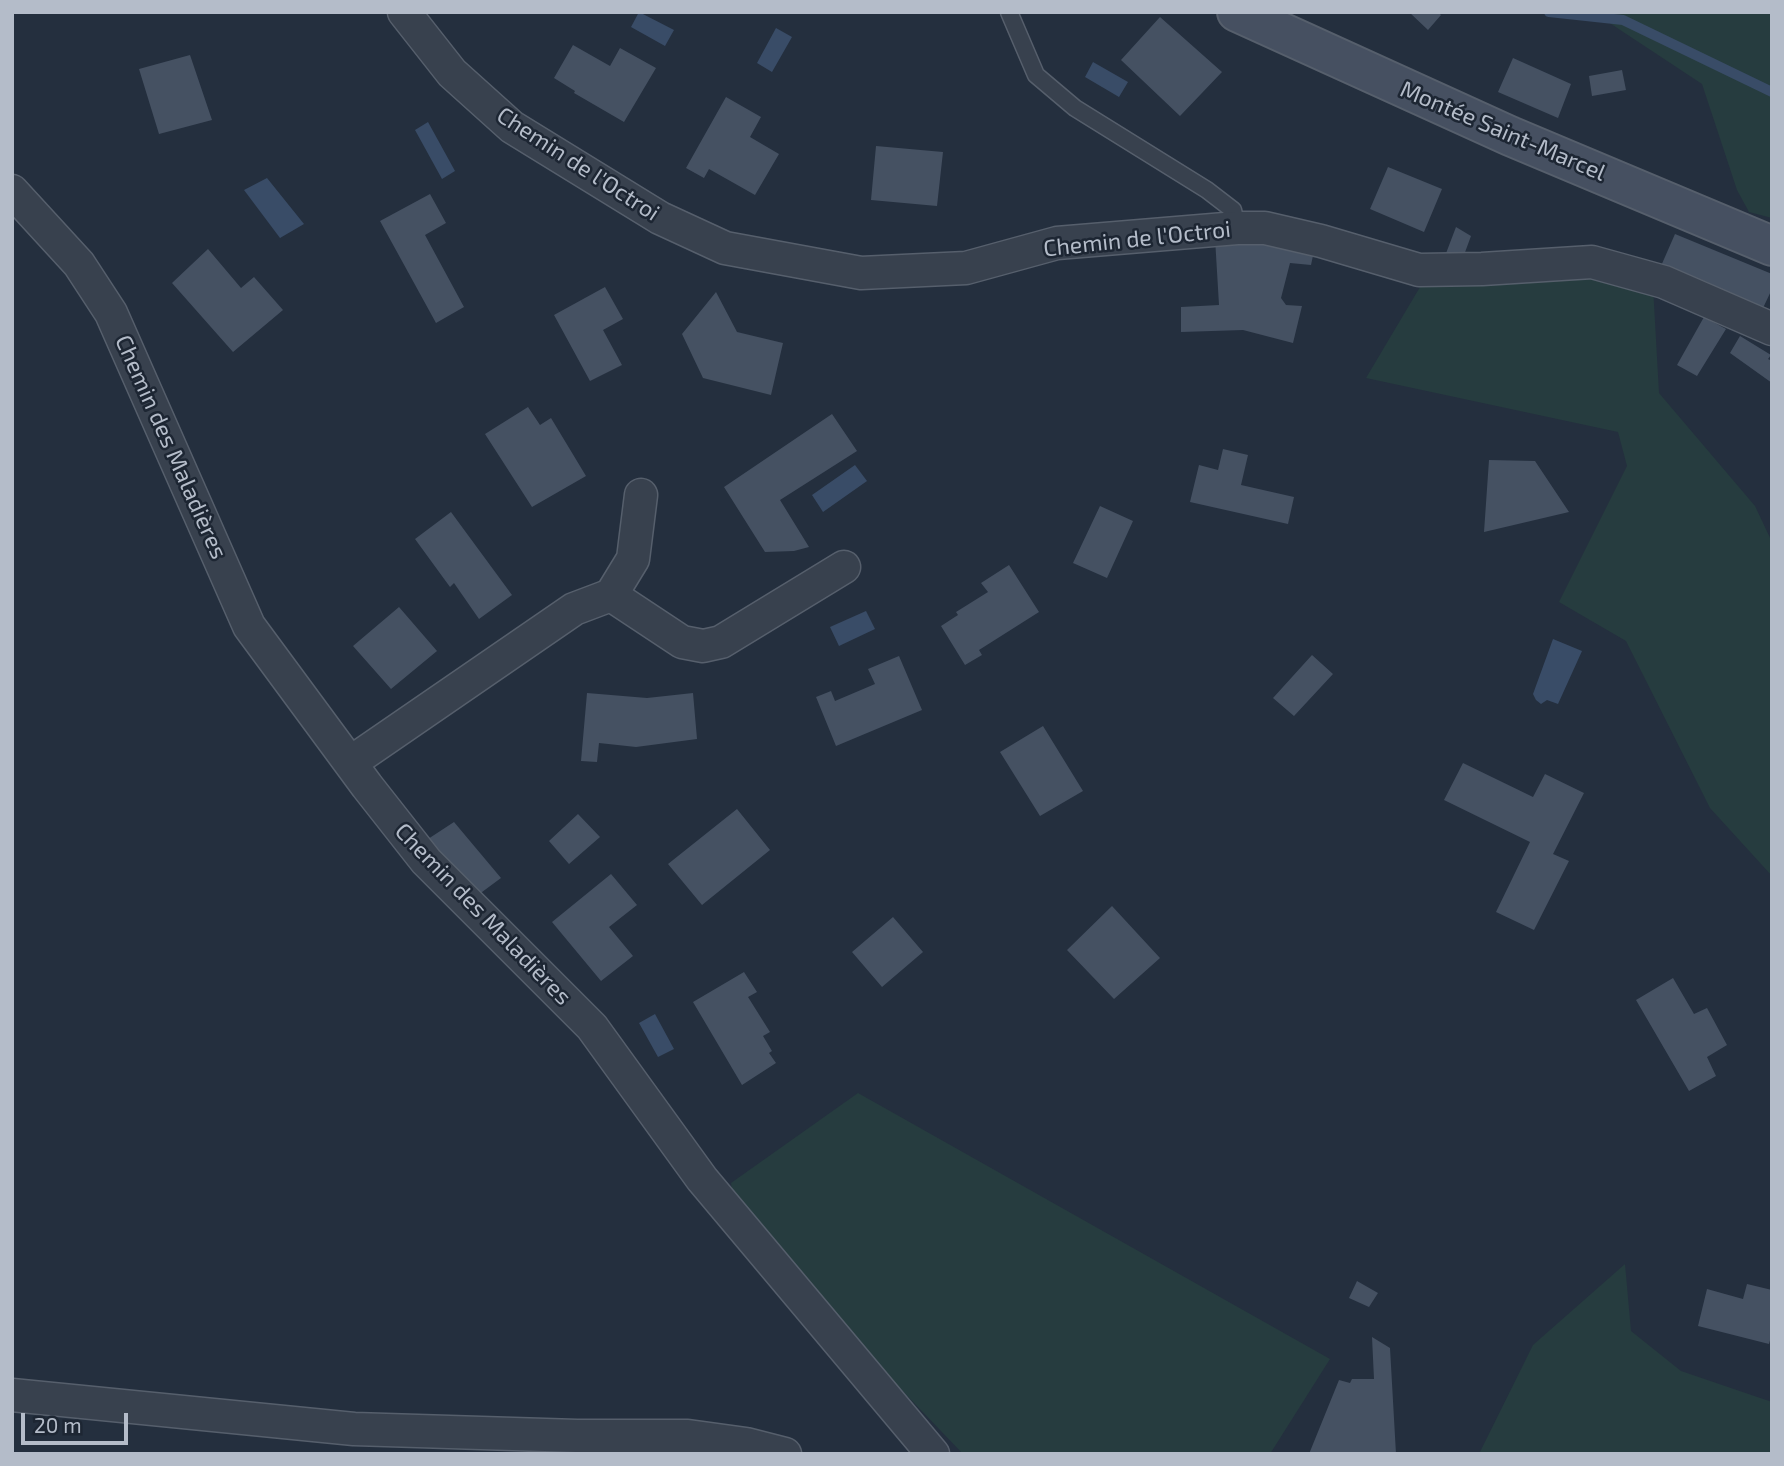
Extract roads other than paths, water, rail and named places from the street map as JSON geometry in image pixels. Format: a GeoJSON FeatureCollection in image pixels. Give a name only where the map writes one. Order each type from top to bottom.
{"type":"FeatureCollection","features":[{"type":"Feature","properties":{"kind":"main road","name":"Montée Saint-Marcel"},"geometry":{"type":"LineString","coordinates":[[1237,12],[1510,136],[1772,246]]}},
{"type":"Feature","properties":{"kind":"street","name":"Chemin de l'Octroi"},"geometry":{"type":"LineString","coordinates":[[404,12],[452,73],[512,127],[660,218],[724,248],[860,273],[966,268],[1057,243],[1265,228],[1419,270],[1592,262],[1664,282],[1772,329]]}},
{"type":"Feature","properties":{"kind":"street","name":"Chemin des Maladières"},"geometry":{"type":"LineString","coordinates":[[12,191],[79,264],[111,313],[250,626],[350,763],[426,860],[592,1027],[702,1179],[933,1454]]}},
{"type":"Feature","properties":{"kind":"street"},"geometry":{"type":"LineString","coordinates":[[350,763],[574,609],[611,595],[633,559],[641,495]]}},
{"type":"Feature","properties":{"kind":"street"},"geometry":{"type":"LineString","coordinates":[[611,595],[682,642],[703,646],[721,642],[844,567]]}},
{"type":"Feature","properties":{"kind":"street"},"geometry":{"type":"LineString","coordinates":[[12,1395],[354,1429],[577,1436],[688,1436],[746,1444],[785,1454]]}},
{"type":"Feature","properties":{"kind":"lane"},"geometry":{"type":"LineString","coordinates":[[1009,12],[1036,75],[1075,108],[1207,190],[1233,210],[1237,228]]}},
{"type":"Feature","properties":{"kind":"water"},"geometry":{"type":"Polygon","coordinates":[[[639,12],[674,30],[665,46],[631,27],[639,12]]]}},
{"type":"Feature","properties":{"kind":"water"},"geometry":{"type":"Polygon","coordinates":[[[776,28],[792,37],[772,72],[757,63],[776,28]]]}},
{"type":"Feature","properties":{"kind":"water"},"geometry":{"type":"Polygon","coordinates":[[[1093,62],[1128,82],[1119,97],[1085,77],[1093,62]]]}},
{"type":"Feature","properties":{"kind":"water"},"geometry":{"type":"Polygon","coordinates":[[[428,122],[455,171],[442,179],[415,130],[428,122]]]}},
{"type":"Feature","properties":{"kind":"water"},"geometry":{"type":"Polygon","coordinates":[[[267,178],[304,224],[280,238],[244,190],[267,178]]]}},
{"type":"Feature","properties":{"kind":"water"},"geometry":{"type":"Polygon","coordinates":[[[855,465],[867,481],[823,512],[812,495],[855,465]]]}},
{"type":"Feature","properties":{"kind":"water"},"geometry":{"type":"Polygon","coordinates":[[[866,611],[875,629],[839,646],[830,627],[866,611]]]}},
{"type":"Feature","properties":{"kind":"water"},"geometry":{"type":"Polygon","coordinates":[[[1553,639],[1582,651],[1558,704],[1547,700],[1541,704],[1533,694],[1553,639]]]}},
{"type":"Feature","properties":{"kind":"water"},"geometry":{"type":"Polygon","coordinates":[[[655,1014],[674,1049],[658,1057],[639,1023],[655,1014]]]}},
{"type":"Feature","properties":{"kind":"waterway"},"geometry":{"type":"LineString","coordinates":[[1549,12],[1623,20],[1772,92]]}}]}
